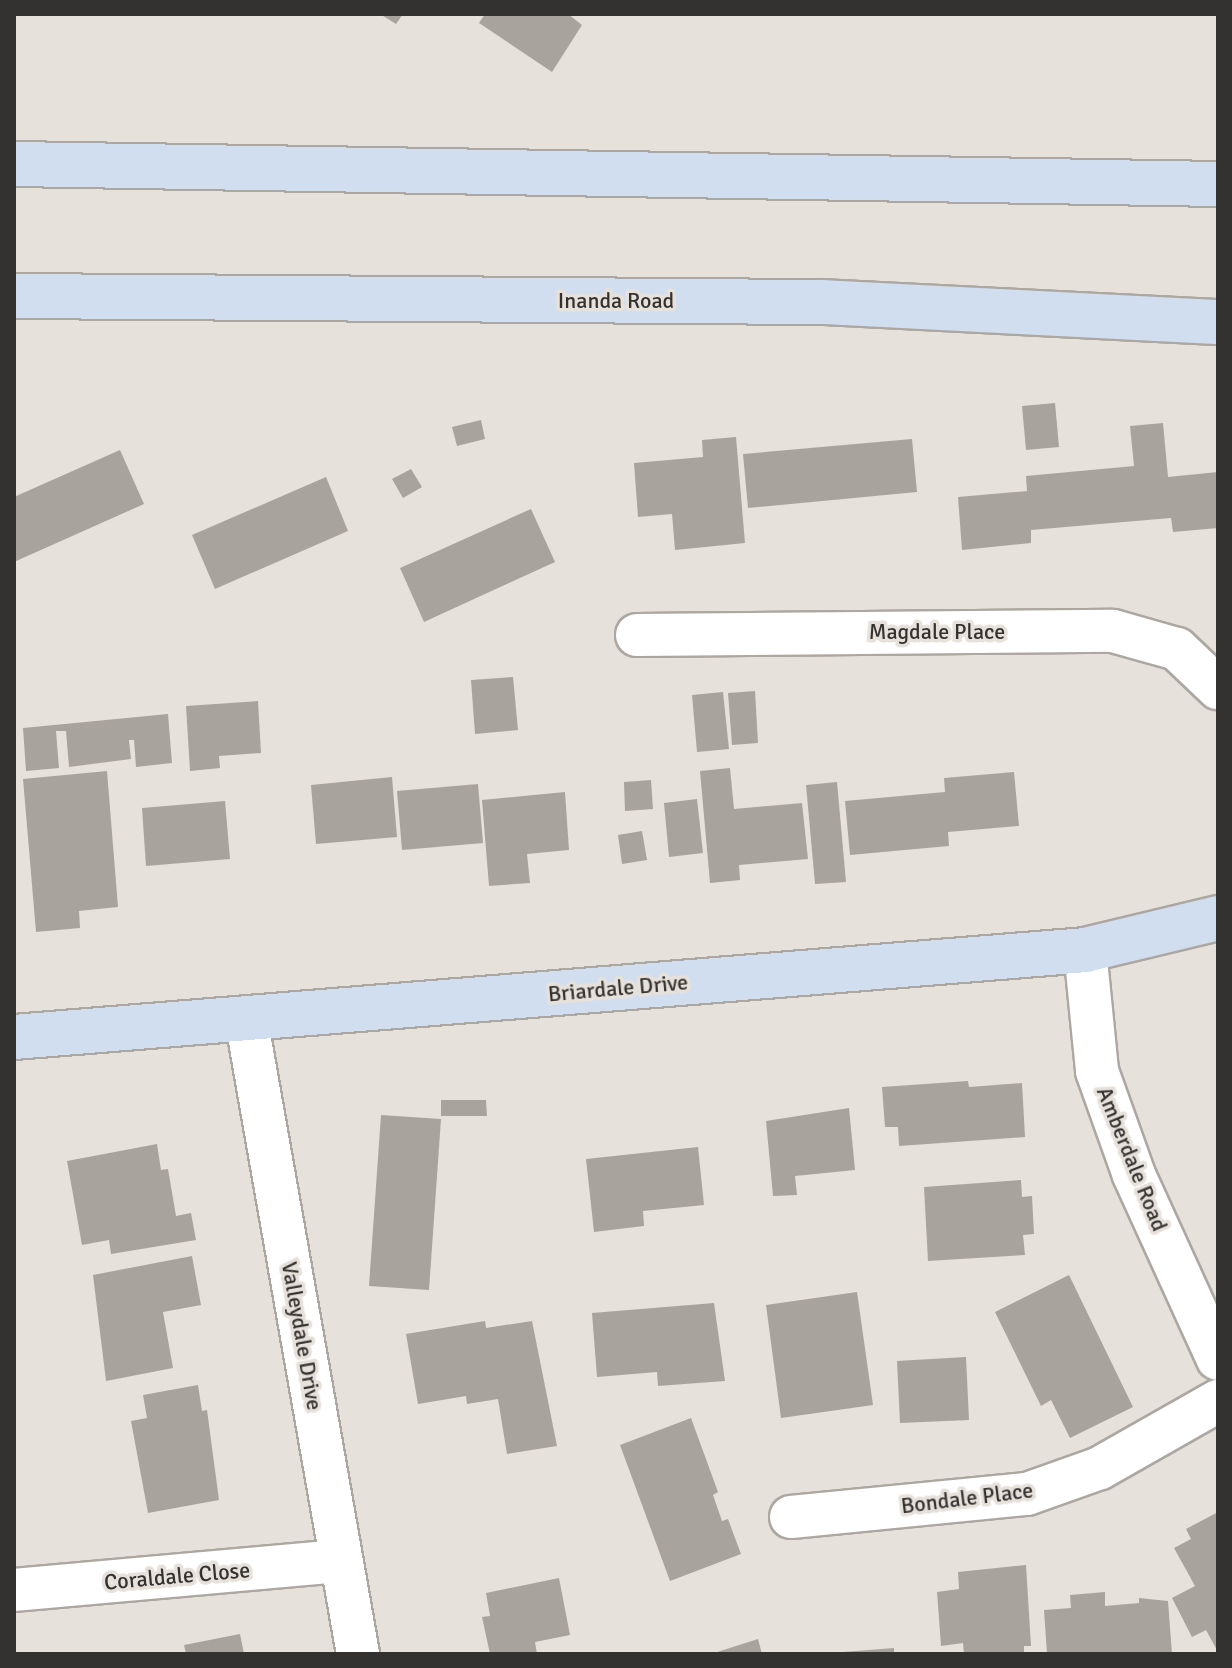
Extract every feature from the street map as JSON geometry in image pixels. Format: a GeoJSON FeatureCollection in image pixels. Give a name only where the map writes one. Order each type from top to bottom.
{"type":"FeatureCollection","features":[{"type":"Feature","properties":{"kind":"main road"},"geometry":{"type":"LineString","coordinates":[[14,164],[1218,184]]}},
{"type":"Feature","properties":{"kind":"main road","name":"Inanda Road"},"geometry":{"type":"LineString","coordinates":[[14,296],[822,302],[1218,322]]}},
{"type":"Feature","properties":{"kind":"main road","name":"Briardale Drive"},"geometry":{"type":"LineString","coordinates":[[14,1037],[1085,950],[1218,918]]}},
{"type":"Feature","properties":{"kind":"street","name":"Magdale Place"},"geometry":{"type":"LineString","coordinates":[[637,635],[1113,631],[1177,649],[1218,688]]}},
{"type":"Feature","properties":{"kind":"street","name":"Amberdale Road"},"geometry":{"type":"LineString","coordinates":[[1085,950],[1097,1071],[1134,1175],[1218,1359]]}},
{"type":"Feature","properties":{"kind":"street","name":"Valleydale Drive"},"geometry":{"type":"LineString","coordinates":[[246,1018],[358,1654]]}},
{"type":"Feature","properties":{"kind":"street","name":"Bondale Place"},"geometry":{"type":"LineString","coordinates":[[791,1517],[1027,1494],[1100,1468],[1218,1401]]}},
{"type":"Feature","properties":{"kind":"street","name":"Coraldale Close"},"geometry":{"type":"LineString","coordinates":[[14,1590],[341,1561]]}},
{"type":"Feature","properties":{"kind":"building"},"geometry":{"type":"Polygon","coordinates":[[[380,14],[403,14],[396,24],[380,14]]]}},
{"type":"Feature","properties":{"kind":"building"},"geometry":{"type":"Polygon","coordinates":[[[485,14],[568,14],[582,25],[552,72],[479,23],[485,14]]]}},
{"type":"Feature","properties":{"kind":"building"},"geometry":{"type":"Polygon","coordinates":[[[1055,403],[1059,447],[1026,450],[1022,406],[1055,403]]]}},
{"type":"Feature","properties":{"kind":"building"},"geometry":{"type":"Polygon","coordinates":[[[481,420],[485,439],[457,446],[452,427],[481,420]]]}},
{"type":"Feature","properties":{"kind":"building"},"geometry":{"type":"Polygon","coordinates":[[[1163,423],[1168,477],[1218,472],[1218,528],[1173,532],[1171,518],[1100,524],[1031,530],[1031,543],[962,550],[958,497],[1027,491],[1026,476],[1134,466],[1130,426],[1163,423]]]}},
{"type":"Feature","properties":{"kind":"building"},"geometry":{"type":"Polygon","coordinates":[[[736,437],[745,543],[675,550],[672,514],[638,517],[634,463],[703,457],[702,440],[736,437]]]}},
{"type":"Feature","properties":{"kind":"building"},"geometry":{"type":"Polygon","coordinates":[[[912,439],[917,492],[748,508],[743,454],[912,439]]]}},
{"type":"Feature","properties":{"kind":"building"},"geometry":{"type":"Polygon","coordinates":[[[120,450],[144,504],[14,562],[14,497],[120,450]]]}},
{"type":"Feature","properties":{"kind":"building"},"geometry":{"type":"Polygon","coordinates":[[[411,469],[422,487],[403,498],[392,479],[411,469]]]}},
{"type":"Feature","properties":{"kind":"building"},"geometry":{"type":"Polygon","coordinates":[[[326,477],[348,531],[215,589],[192,535],[326,477]]]}},
{"type":"Feature","properties":{"kind":"building"},"geometry":{"type":"Polygon","coordinates":[[[531,509],[555,562],[424,622],[400,568],[531,509]]]}},
{"type":"Feature","properties":{"kind":"building"},"geometry":{"type":"Polygon","coordinates":[[[513,677],[518,730],[475,734],[471,680],[513,677]]]}},
{"type":"Feature","properties":{"kind":"building"},"geometry":{"type":"Polygon","coordinates":[[[755,691],[758,743],[732,745],[728,693],[755,691]]]}},
{"type":"Feature","properties":{"kind":"building"},"geometry":{"type":"Polygon","coordinates":[[[723,692],[729,749],[697,752],[692,695],[723,692]]]}},
{"type":"Feature","properties":{"kind":"building"},"geometry":{"type":"Polygon","coordinates":[[[258,701],[261,753],[219,756],[220,768],[190,771],[186,706],[258,701]]]}},
{"type":"Feature","properties":{"kind":"building"},"geometry":{"type":"Polygon","coordinates":[[[168,714],[172,763],[136,767],[134,740],[129,740],[131,759],[69,767],[66,731],[56,731],[59,768],[26,771],[23,728],[168,714]]]}},
{"type":"Feature","properties":{"kind":"building"},"geometry":{"type":"Polygon","coordinates":[[[730,768],[734,809],[802,803],[808,859],[739,865],[740,880],[710,883],[700,771],[730,768]]]}},
{"type":"Feature","properties":{"kind":"building"},"geometry":{"type":"Polygon","coordinates":[[[107,771],[118,907],[79,911],[80,928],[36,932],[23,779],[107,771]]]}},
{"type":"Feature","properties":{"kind":"building"},"geometry":{"type":"Polygon","coordinates":[[[1014,772],[1019,826],[948,832],[949,846],[850,855],[845,801],[945,792],[944,778],[1014,772]]]}},
{"type":"Feature","properties":{"kind":"building"},"geometry":{"type":"Polygon","coordinates":[[[392,777],[397,837],[316,844],[311,785],[392,777]]]}},
{"type":"Feature","properties":{"kind":"building"},"geometry":{"type":"Polygon","coordinates":[[[651,780],[653,809],[625,811],[624,782],[651,780]]]}},
{"type":"Feature","properties":{"kind":"building"},"geometry":{"type":"Polygon","coordinates":[[[837,782],[846,882],[815,884],[806,785],[837,782]]]}},
{"type":"Feature","properties":{"kind":"building"},"geometry":{"type":"Polygon","coordinates":[[[478,784],[483,843],[402,850],[397,791],[478,784]]]}},
{"type":"Feature","properties":{"kind":"building"},"geometry":{"type":"Polygon","coordinates":[[[565,792],[569,850],[527,854],[530,883],[489,886],[482,800],[565,792]]]}},
{"type":"Feature","properties":{"kind":"building"},"geometry":{"type":"Polygon","coordinates":[[[697,799],[703,853],[669,857],[664,803],[697,799]]]}},
{"type":"Feature","properties":{"kind":"building"},"geometry":{"type":"Polygon","coordinates":[[[225,801],[230,859],[146,866],[142,808],[225,801]]]}},
{"type":"Feature","properties":{"kind":"building"},"geometry":{"type":"Polygon","coordinates":[[[642,831],[647,860],[622,864],[618,835],[642,831]]]}},
{"type":"Feature","properties":{"kind":"building"},"geometry":{"type":"Polygon","coordinates":[[[968,1081],[969,1087],[1022,1083],[1025,1137],[899,1146],[898,1127],[885,1127],[882,1087],[968,1081]]]}},
{"type":"Feature","properties":{"kind":"building"},"geometry":{"type":"Polygon","coordinates":[[[441,1100],[486,1100],[487,1116],[441,1116],[441,1100]]]}},
{"type":"Feature","properties":{"kind":"building"},"geometry":{"type":"Polygon","coordinates":[[[849,1108],[855,1170],[795,1176],[797,1195],[773,1196],[766,1121],[849,1108]]]}},
{"type":"Feature","properties":{"kind":"building"},"geometry":{"type":"Polygon","coordinates":[[[381,1115],[441,1119],[429,1290],[369,1286],[381,1115]]]}},
{"type":"Feature","properties":{"kind":"building"},"geometry":{"type":"Polygon","coordinates":[[[157,1144],[161,1170],[168,1169],[176,1216],[191,1213],[196,1240],[111,1254],[109,1240],[82,1245],[67,1161],[157,1144]]]}},
{"type":"Feature","properties":{"kind":"building"},"geometry":{"type":"Polygon","coordinates":[[[698,1147],[704,1205],[643,1211],[644,1226],[594,1232],[586,1159],[698,1147]]]}},
{"type":"Feature","properties":{"kind":"building"},"geometry":{"type":"Polygon","coordinates":[[[1021,1180],[1022,1197],[1032,1196],[1034,1234],[1023,1235],[1025,1255],[928,1261],[924,1187],[1021,1180]]]}},
{"type":"Feature","properties":{"kind":"building"},"geometry":{"type":"Polygon","coordinates":[[[192,1256],[201,1305],[163,1312],[173,1368],[106,1381],[93,1275],[192,1256]]]}},
{"type":"Feature","properties":{"kind":"building"},"geometry":{"type":"Polygon","coordinates":[[[1069,1275],[1133,1407],[1070,1438],[1051,1400],[1041,1406],[995,1312],[1069,1275]]]}},
{"type":"Feature","properties":{"kind":"building"},"geometry":{"type":"Polygon","coordinates":[[[857,1292],[873,1405],[781,1418],[766,1305],[857,1292]]]}},
{"type":"Feature","properties":{"kind":"building"},"geometry":{"type":"Polygon","coordinates":[[[714,1303],[725,1381],[658,1386],[657,1372],[597,1377],[592,1313],[714,1303]]]}},
{"type":"Feature","properties":{"kind":"building"},"geometry":{"type":"Polygon","coordinates":[[[485,1321],[486,1328],[532,1321],[557,1446],[507,1454],[498,1399],[467,1404],[466,1396],[418,1404],[406,1334],[485,1321]]]}},
{"type":"Feature","properties":{"kind":"building"},"geometry":{"type":"Polygon","coordinates":[[[966,1357],[969,1420],[900,1423],[897,1361],[966,1357]]]}},
{"type":"Feature","properties":{"kind":"building"},"geometry":{"type":"Polygon","coordinates":[[[198,1385],[202,1411],[207,1410],[219,1500],[148,1513],[131,1421],[147,1418],[143,1395],[198,1385]]]}},
{"type":"Feature","properties":{"kind":"building"},"geometry":{"type":"Polygon","coordinates":[[[691,1418],[718,1492],[713,1495],[722,1521],[728,1519],[741,1554],[670,1581],[620,1445],[691,1418]]]}},
{"type":"Feature","properties":{"kind":"building"},"geometry":{"type":"Polygon","coordinates":[[[1218,1512],[1218,1652],[1206,1630],[1192,1637],[1172,1598],[1195,1586],[1174,1548],[1191,1539],[1186,1529],[1218,1512]]]}},
{"type":"Feature","properties":{"kind":"building"},"geometry":{"type":"Polygon","coordinates":[[[1026,1565],[1031,1646],[1024,1646],[1024,1654],[964,1654],[963,1643],[941,1646],[937,1592],[959,1589],[958,1572],[1026,1565]]]}},
{"type":"Feature","properties":{"kind":"building"},"geometry":{"type":"Polygon","coordinates":[[[559,1578],[570,1635],[535,1642],[537,1654],[490,1654],[482,1617],[490,1616],[486,1593],[559,1578]]]}},
{"type":"Feature","properties":{"kind":"building"},"geometry":{"type":"Polygon","coordinates":[[[1105,1592],[1105,1606],[1139,1603],[1139,1598],[1168,1601],[1172,1654],[1047,1654],[1044,1610],[1071,1608],[1070,1595],[1105,1592]]]}},
{"type":"Feature","properties":{"kind":"building"},"geometry":{"type":"Polygon","coordinates":[[[240,1634],[244,1654],[186,1654],[184,1645],[240,1634]]]}},
{"type":"Feature","properties":{"kind":"building"},"geometry":{"type":"Polygon","coordinates":[[[758,1639],[762,1654],[714,1654],[714,1653],[758,1639]]]}},
{"type":"Feature","properties":{"kind":"building"},"geometry":{"type":"Polygon","coordinates":[[[894,1648],[894,1654],[843,1654],[843,1652],[894,1648]]]}}]}
